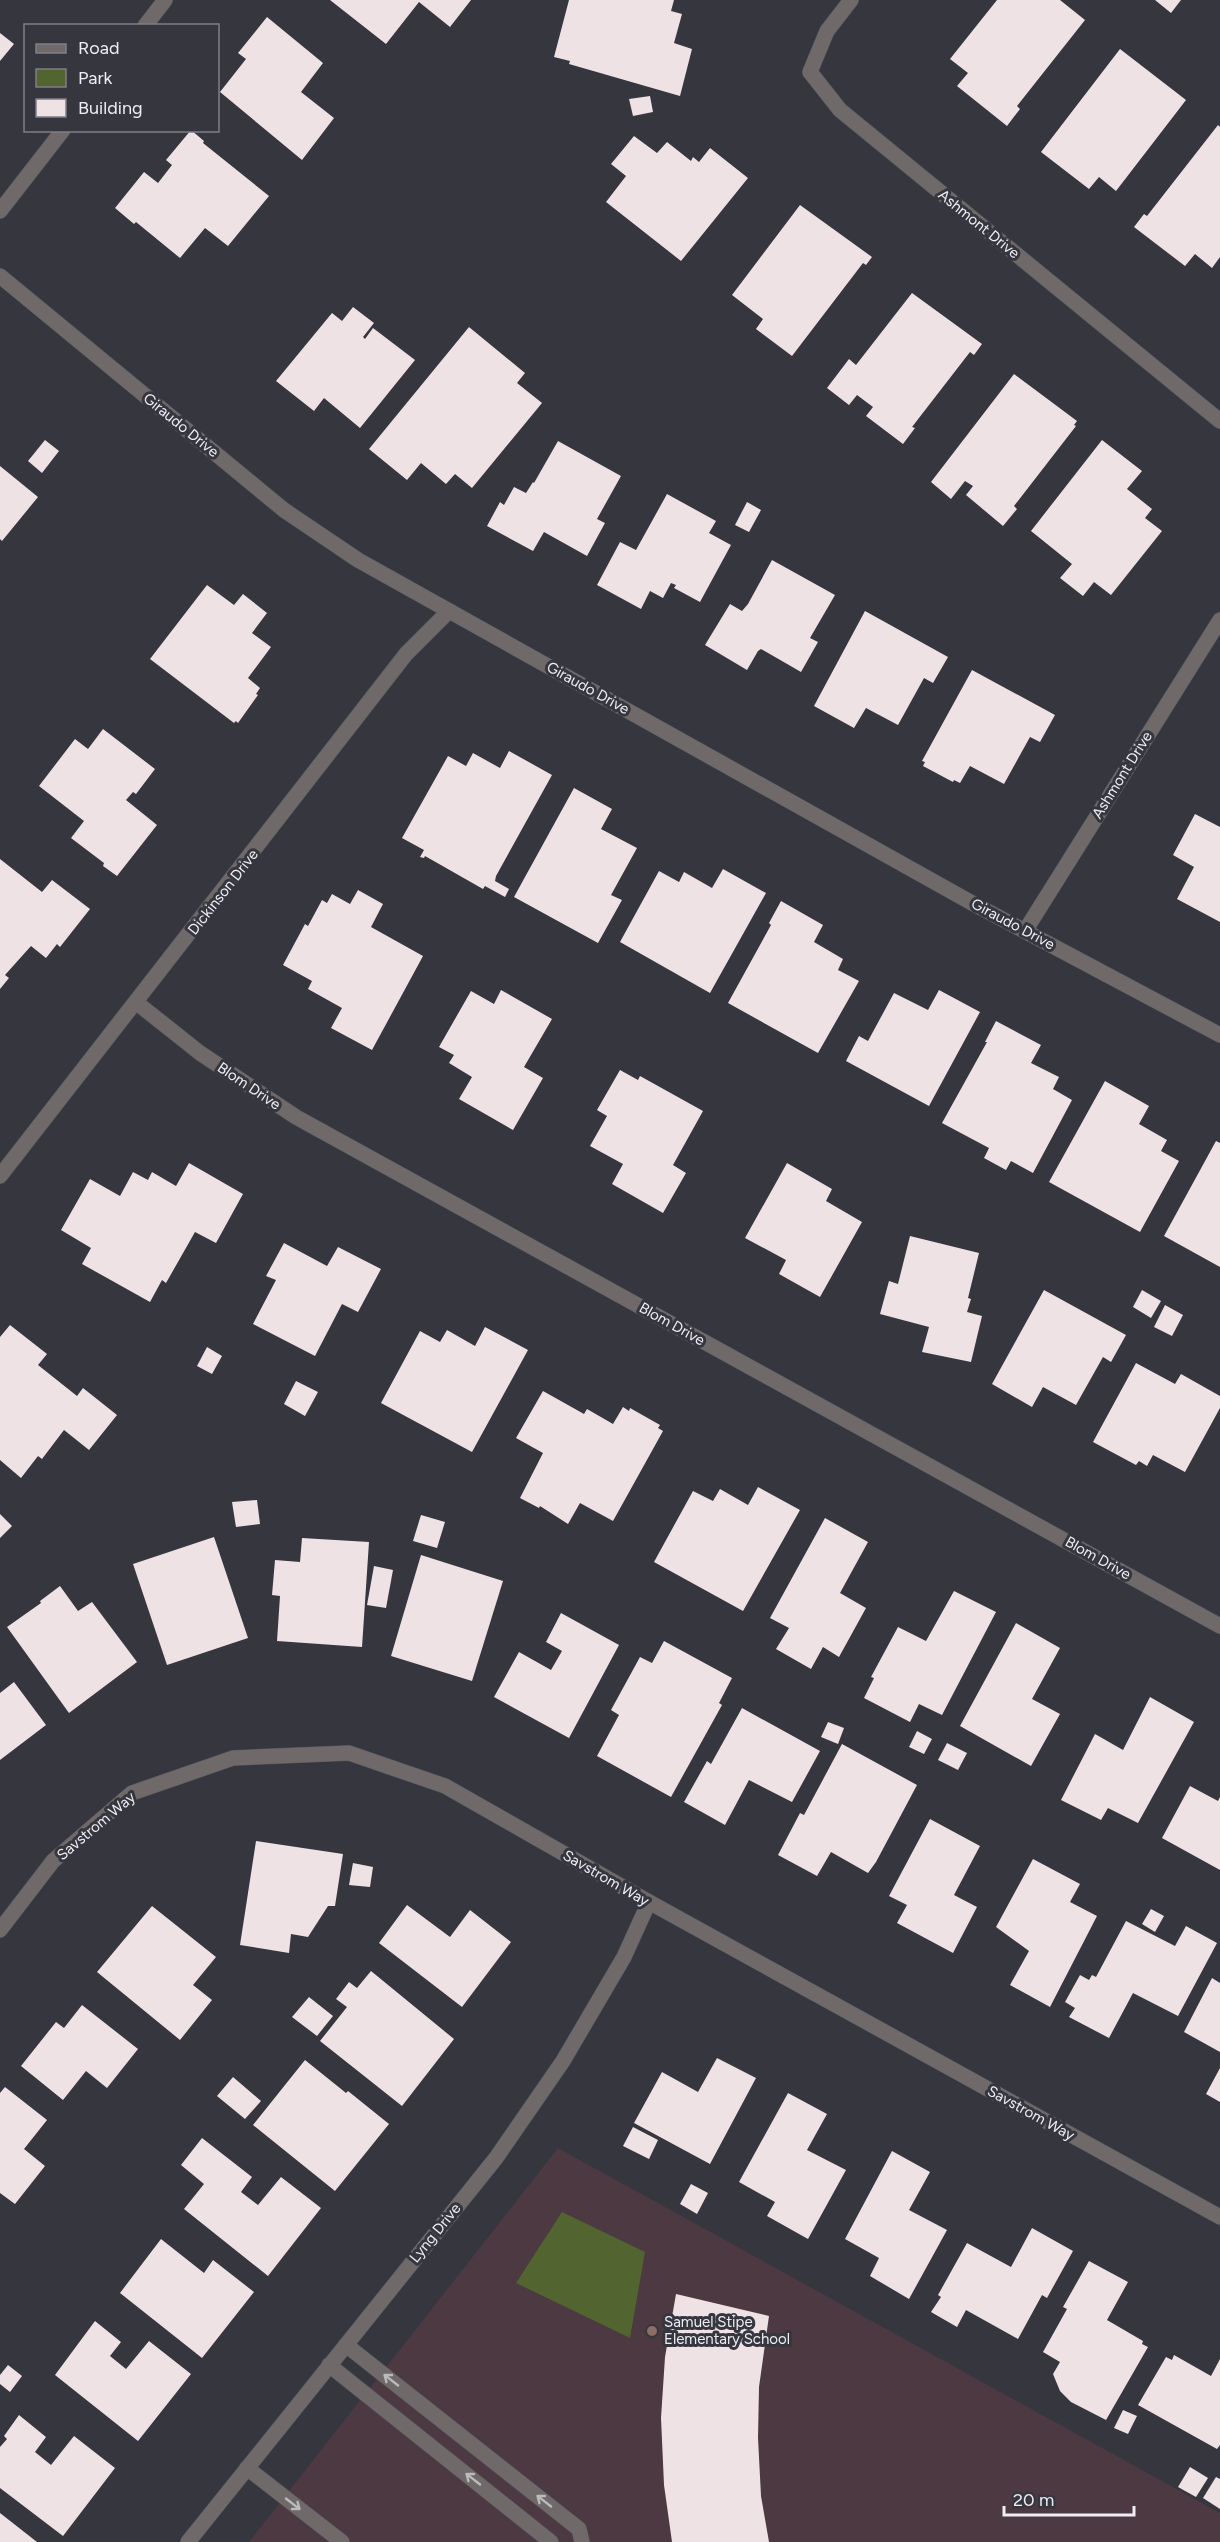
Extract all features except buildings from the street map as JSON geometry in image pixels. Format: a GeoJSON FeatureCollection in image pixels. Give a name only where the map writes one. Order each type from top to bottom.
{"type":"FeatureCollection","features":[{"type":"Feature","properties":{"kind":"street"},"geometry":{"type":"LineString","coordinates":[[147,24],[165,0]]}},
{"type":"Feature","properties":{"kind":"street","name":"Ashmont Drive"},"geometry":{"type":"LineString","coordinates":[[851,0],[827,31],[810,72],[840,110],[1220,421]]}},
{"type":"Feature","properties":{"kind":"street"},"geometry":{"type":"LineString","coordinates":[[0,211],[61,132]]}},
{"type":"Feature","properties":{"kind":"street","name":"Giraudo Drive"},"geometry":{"type":"LineString","coordinates":[[0,276],[284,510],[358,560],[1025,931],[1220,1035]]}},
{"type":"Feature","properties":{"kind":"street","name":"Dickinson Drive"},"geometry":{"type":"LineString","coordinates":[[0,1176],[137,1003],[406,654],[449,611]]}},
{"type":"Feature","properties":{"kind":"street","name":"Ashmont Drive"},"geometry":{"type":"LineString","coordinates":[[1025,931],[1220,620]]}},
{"type":"Feature","properties":{"kind":"street","name":"Blom Drive"},"geometry":{"type":"LineString","coordinates":[[137,1003],[200,1053],[296,1117],[1220,1626]]}},
{"type":"Feature","properties":{"kind":"street","name":"Savstrom Way"},"geometry":{"type":"LineString","coordinates":[[0,1930],[53,1861],[132,1793],[233,1758],[349,1753],[445,1786],[649,1902],[1220,2217]]}},
{"type":"Feature","properties":{"kind":"street","name":"Lyng Drive"},"geometry":{"type":"LineString","coordinates":[[188,2542],[496,2158],[563,2061],[624,1957],[649,1902]]}},
{"type":"Feature","properties":{"kind":"street"},"geometry":{"type":"LineString","coordinates":[[346,2345],[579,2529],[582,2542]]}},
{"type":"Feature","properties":{"kind":"street"},"geometry":{"type":"LineString","coordinates":[[329,2365],[551,2542]]}},
{"type":"Feature","properties":{"kind":"street"},"geometry":{"type":"LineString","coordinates":[[247,2468],[342,2542]]}},
{"type":"Feature","properties":{"kind":"shaded area","name":"Samuel Stipe Elementary School"},"geometry":{"type":"Polygon","coordinates":[[[558,2148],[1220,2513],[1220,2542],[249,2542],[558,2148]]]}},
{"type":"Feature","properties":{"kind":"green space"},"geometry":{"type":"Polygon","coordinates":[[[562,2212],[645,2252],[630,2338],[516,2283],[562,2212]]]}},
{"type":"Feature","properties":{"kind":"place","name":"Samuel Stipe Elementary School"},"geometry":{"type":"Point","coordinates":[652,2331]}}]}
